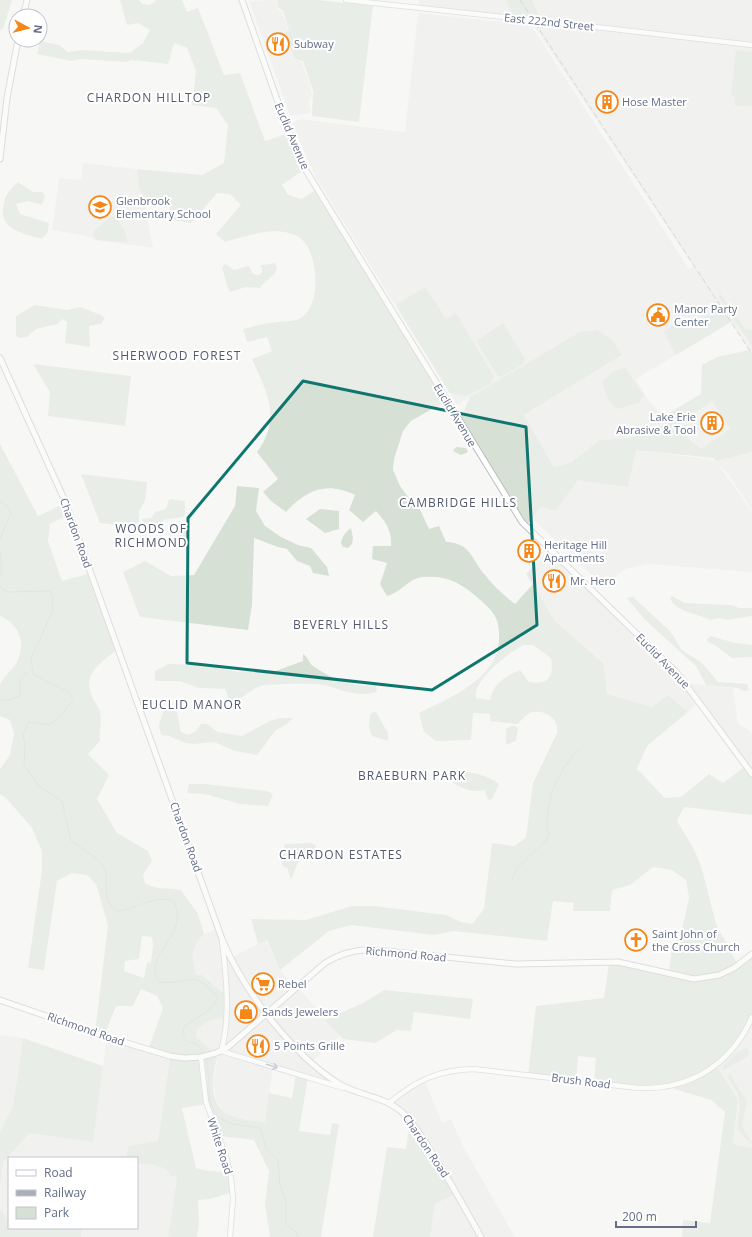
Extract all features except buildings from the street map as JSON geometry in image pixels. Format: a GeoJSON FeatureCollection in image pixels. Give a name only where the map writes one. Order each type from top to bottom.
{"type":"FeatureCollection","features":[{"type":"Feature","properties":{"kind":"main road","name":"Euclid Avenue"},"geometry":{"type":"LineString","coordinates":[[242,0],[285,122],[305,169],[522,522],[678,674],[751,772]]}},
{"type":"Feature","properties":{"kind":"main road"},"geometry":{"type":"LineString","coordinates":[[0,159],[7,100],[17,48]]}},
{"type":"Feature","properties":{"kind":"main road","name":"Chardon Road"},"geometry":{"type":"LineString","coordinates":[[0,358],[65,501],[222,939],[239,976],[267,1014],[316,1067],[350,1090],[389,1103],[404,1114],[417,1130],[442,1168],[481,1237]]}},
{"type":"Feature","properties":{"kind":"main road","name":"Richmond Road"},"geometry":{"type":"LineString","coordinates":[[0,1000],[158,1053],[184,1058],[211,1054],[221,1050],[234,1042],[325,964],[338,955],[365,949],[516,964],[618,962],[694,979],[719,975],[734,968],[752,954]]}},
{"type":"Feature","properties":{"kind":"street","name":"East 222nd Street"},"geometry":{"type":"LineString","coordinates":[[346,0],[596,26],[752,45]]}},
{"type":"Feature","properties":{"kind":"street"},"geometry":{"type":"LineString","coordinates":[[222,939],[227,988],[224,1040],[221,1050],[350,1090]]}},
{"type":"Feature","properties":{"kind":"street","name":"Brush Road"},"geometry":{"type":"LineString","coordinates":[[389,1103],[418,1081],[459,1069],[474,1069],[638,1088],[661,1088],[673,1086],[698,1077],[716,1065],[734,1048],[752,1017]]}},
{"type":"Feature","properties":{"kind":"street","name":"White Road"},"geometry":{"type":"LineString","coordinates":[[201,1056],[207,1104],[226,1156],[231,1177],[233,1199],[230,1237]]}},
{"type":"Feature","properties":{"kind":"highlighted area"},"geometry":{"type":"Polygon","coordinates":[[[303,381],[526,427],[537,625],[432,690],[187,663],[188,518],[303,381]]]}},
{"type":"Feature","properties":{"kind":"shaded area"},"geometry":{"type":"Polygon","coordinates":[[[278,0],[277,10],[282,12],[288,29],[283,32],[293,59],[302,62],[311,89],[312,95],[309,102],[311,113],[290,116],[249,1],[278,0]]]}},
{"type":"Feature","properties":{"kind":"shaded area"},"geometry":{"type":"Polygon","coordinates":[[[419,0],[506,0],[513,18],[418,7],[419,0]]]}},
{"type":"Feature","properties":{"kind":"shaded area"},"geometry":{"type":"Polygon","coordinates":[[[532,0],[752,0],[752,354],[725,313],[685,319],[663,331],[676,355],[636,379],[648,400],[669,423],[632,438],[599,440],[572,462],[554,467],[524,415],[621,356],[582,332],[457,405],[315,176],[292,123],[300,119],[405,132],[418,13],[531,25],[689,269],[693,266],[530,20],[542,21],[532,0]]]}},
{"type":"Feature","properties":{"kind":"shaded area","name":"Glenbrook Elementary School"},"geometry":{"type":"Polygon","coordinates":[[[83,163],[137,169],[139,189],[142,191],[153,248],[94,240],[87,236],[52,230],[59,178],[81,180],[83,163]]]}},
{"type":"Feature","properties":{"kind":"shaded area"},"geometry":{"type":"Polygon","coordinates":[[[712,401],[730,429],[701,449],[674,427],[712,401]]]}},
{"type":"Feature","properties":{"kind":"shaded area"},"geometry":{"type":"Polygon","coordinates":[[[636,450],[716,461],[752,512],[752,572],[650,564],[625,569],[603,586],[532,518],[565,476],[636,450]]]}},
{"type":"Feature","properties":{"kind":"shaded area"},"geometry":{"type":"Polygon","coordinates":[[[747,452],[752,452],[752,510],[731,478],[716,461],[747,452]]]}},
{"type":"Feature","properties":{"kind":"shaded area"},"geometry":{"type":"Polygon","coordinates":[[[549,550],[685,683],[733,688],[738,724],[752,732],[752,774],[699,702],[688,712],[668,695],[652,707],[607,694],[604,664],[554,620],[526,574],[549,550]]]}},
{"type":"Feature","properties":{"kind":"shaded area"},"geometry":{"type":"Polygon","coordinates":[[[218,929],[230,958],[266,940],[280,970],[296,988],[298,987],[340,1036],[311,1062],[350,1089],[273,1067],[265,1122],[233,1118],[223,1111],[216,1100],[213,1083],[217,1062],[207,1046],[196,1037],[196,1031],[213,1018],[225,1018],[226,992],[222,992],[204,975],[196,976],[191,952],[196,942],[204,934],[218,929]]]}},
{"type":"Feature","properties":{"kind":"shaded area"},"geometry":{"type":"Polygon","coordinates":[[[752,1020],[752,1148],[739,1147],[735,1145],[733,1141],[738,1100],[716,1065],[752,1020]]]}},
{"type":"Feature","properties":{"kind":"shaded area"},"geometry":{"type":"Polygon","coordinates":[[[0,1035],[23,1038],[13,1106],[0,1131],[0,1035]]]}},
{"type":"Feature","properties":{"kind":"shaded area"},"geometry":{"type":"Polygon","coordinates":[[[107,1037],[170,1056],[158,1141],[128,1146],[126,1157],[8,1157],[8,1220],[0,1208],[0,1186],[3,1162],[30,1133],[96,1116],[107,1037]]]}},
{"type":"Feature","properties":{"kind":"shaded area"},"geometry":{"type":"Polygon","coordinates":[[[424,1079],[442,1123],[451,1119],[464,1148],[515,1237],[430,1237],[435,1204],[456,1194],[417,1130],[389,1103],[424,1079]]]}},
{"type":"Feature","properties":{"kind":"shaded area"},"geometry":{"type":"Polygon","coordinates":[[[138,1163],[161,1166],[177,1177],[168,1237],[81,1237],[82,1229],[138,1229],[138,1163]]]}},
{"type":"Feature","properties":{"kind":"green space"},"geometry":{"type":"Polygon","coordinates":[[[0,0],[12,0],[10,8],[8,8],[3,29],[0,31],[0,0]]]}},
{"type":"Feature","properties":{"kind":"green space"},"geometry":{"type":"Polygon","coordinates":[[[120,0],[139,0],[142,4],[150,5],[156,0],[182,0],[187,12],[198,8],[224,75],[240,73],[265,141],[289,133],[305,169],[282,185],[288,195],[302,199],[317,189],[446,401],[411,421],[403,431],[394,459],[393,470],[400,486],[409,498],[417,503],[429,529],[439,526],[446,542],[461,545],[466,549],[492,584],[515,604],[533,584],[554,620],[604,664],[607,694],[652,707],[668,695],[688,712],[647,746],[637,769],[665,798],[681,797],[709,774],[723,783],[746,766],[752,774],[752,815],[684,807],[677,821],[695,851],[702,869],[716,924],[738,965],[752,954],[752,1020],[746,1031],[716,1065],[738,1100],[733,1141],[735,1145],[752,1148],[752,1237],[682,1237],[683,1220],[710,1223],[725,1112],[711,1100],[674,1089],[673,1086],[661,1088],[594,1083],[596,1058],[578,1056],[576,1081],[528,1075],[536,1006],[604,998],[609,963],[669,973],[672,945],[680,939],[689,898],[686,880],[672,870],[653,867],[630,885],[612,890],[610,911],[573,911],[574,903],[553,901],[547,941],[453,931],[434,935],[351,925],[329,931],[280,970],[267,940],[258,944],[251,919],[306,920],[352,906],[374,906],[446,915],[461,922],[472,924],[484,909],[492,843],[514,846],[526,838],[533,783],[557,733],[557,728],[551,717],[547,714],[538,712],[533,712],[525,716],[518,724],[490,721],[490,714],[473,713],[471,740],[436,741],[424,732],[419,713],[459,693],[483,674],[492,663],[497,650],[499,635],[498,624],[493,613],[466,588],[453,581],[439,577],[418,578],[387,596],[380,584],[387,563],[372,559],[373,546],[391,546],[389,531],[383,519],[376,511],[363,522],[349,510],[355,495],[335,489],[326,488],[317,490],[301,498],[286,512],[271,501],[263,492],[278,479],[257,452],[265,440],[269,428],[270,406],[263,383],[252,359],[272,351],[267,337],[247,342],[243,329],[266,323],[286,322],[302,317],[309,310],[313,300],[315,275],[313,262],[310,251],[304,242],[297,236],[288,233],[270,231],[225,242],[216,234],[241,205],[230,194],[217,193],[191,223],[172,220],[168,198],[144,201],[142,192],[139,189],[137,169],[202,175],[224,163],[228,125],[216,108],[192,105],[196,71],[187,48],[174,43],[168,64],[131,60],[127,62],[81,59],[71,61],[37,54],[38,48],[48,48],[48,43],[59,45],[68,52],[82,50],[130,53],[143,43],[150,30],[138,23],[127,25],[120,0]],[[524,645],[518,648],[492,668],[478,686],[476,690],[476,698],[490,700],[494,689],[501,681],[520,670],[529,682],[536,683],[546,681],[551,674],[551,658],[533,645],[524,645]]]}},
{"type":"Feature","properties":{"kind":"green space"},"geometry":{"type":"Polygon","coordinates":[[[278,0],[318,0],[373,6],[359,122],[312,116],[313,91],[303,61],[294,59],[284,32],[289,30],[283,11],[278,7],[278,0]]]}},
{"type":"Feature","properties":{"kind":"green space"},"geometry":{"type":"Polygon","coordinates":[[[506,0],[532,0],[542,21],[513,18],[506,0]]]}},
{"type":"Feature","properties":{"kind":"green space"},"geometry":{"type":"Polygon","coordinates":[[[736,50],[752,52],[752,106],[734,105],[735,96],[731,95],[736,50]]]}},
{"type":"Feature","properties":{"kind":"green space"},"geometry":{"type":"Polygon","coordinates":[[[18,182],[33,192],[42,192],[45,196],[42,205],[28,201],[16,204],[20,214],[49,223],[48,232],[42,239],[21,233],[5,221],[3,208],[6,196],[18,182]]]}},
{"type":"Feature","properties":{"kind":"green space"},"geometry":{"type":"Polygon","coordinates":[[[111,216],[115,217],[121,225],[125,232],[127,242],[97,240],[93,236],[94,231],[111,216]]]}},
{"type":"Feature","properties":{"kind":"green space"},"geometry":{"type":"Polygon","coordinates":[[[275,263],[277,269],[260,288],[246,287],[230,292],[222,267],[226,264],[234,270],[249,266],[253,274],[258,275],[262,273],[262,268],[260,266],[275,263]]]}},
{"type":"Feature","properties":{"kind":"green space"},"geometry":{"type":"Polygon","coordinates":[[[425,287],[446,319],[456,313],[494,377],[490,384],[466,396],[450,393],[396,305],[425,287]]]}},
{"type":"Feature","properties":{"kind":"green space"},"geometry":{"type":"Polygon","coordinates":[[[719,292],[745,329],[752,330],[752,346],[719,297],[719,292]]]}},
{"type":"Feature","properties":{"kind":"green space"},"geometry":{"type":"Polygon","coordinates":[[[35,305],[67,310],[81,307],[105,318],[101,324],[89,326],[90,347],[65,343],[67,322],[63,319],[57,324],[36,329],[27,337],[19,338],[16,335],[16,316],[35,305]]]}},
{"type":"Feature","properties":{"kind":"green space"},"geometry":{"type":"Polygon","coordinates":[[[725,313],[731,322],[676,355],[663,331],[685,319],[725,313]]]}},
{"type":"Feature","properties":{"kind":"green space"},"geometry":{"type":"Polygon","coordinates":[[[503,323],[525,359],[523,364],[501,377],[497,375],[476,341],[503,323]]]}},
{"type":"Feature","properties":{"kind":"green space"},"geometry":{"type":"Polygon","coordinates":[[[597,330],[612,340],[622,355],[524,415],[554,467],[572,462],[599,440],[632,438],[668,423],[662,417],[701,394],[702,365],[717,357],[749,350],[752,354],[752,452],[716,461],[713,458],[636,450],[628,487],[578,480],[555,511],[541,507],[526,526],[459,423],[470,397],[580,332],[597,330]],[[712,401],[674,427],[701,449],[730,429],[712,401]]]}},
{"type":"Feature","properties":{"kind":"green space"},"geometry":{"type":"Polygon","coordinates":[[[33,364],[131,376],[125,426],[48,416],[50,392],[33,364]]]}},
{"type":"Feature","properties":{"kind":"green space"},"geometry":{"type":"Polygon","coordinates":[[[625,367],[644,396],[638,403],[617,409],[611,404],[607,396],[603,381],[613,372],[625,367]]]}},
{"type":"Feature","properties":{"kind":"green space"},"geometry":{"type":"Polygon","coordinates":[[[0,444],[38,516],[66,503],[70,514],[50,524],[48,541],[62,581],[91,573],[118,649],[96,668],[89,681],[89,688],[99,710],[101,719],[100,741],[88,754],[109,775],[97,799],[117,833],[148,851],[152,861],[143,875],[145,883],[159,888],[181,890],[198,914],[204,934],[196,944],[193,953],[193,963],[196,975],[203,975],[222,992],[226,992],[225,1018],[209,1021],[196,1031],[196,1037],[207,1046],[212,1054],[216,1053],[213,1083],[214,1095],[217,1104],[229,1115],[237,1118],[265,1122],[269,1093],[292,1098],[296,1074],[308,1077],[299,1131],[330,1135],[332,1123],[339,1124],[321,1237],[270,1237],[265,1204],[269,1171],[254,1140],[219,1136],[207,1104],[182,1108],[196,1168],[225,1172],[228,1176],[230,1193],[210,1199],[198,1200],[199,1223],[197,1237],[168,1237],[177,1177],[171,1176],[166,1169],[161,1167],[138,1163],[138,1157],[126,1157],[128,1146],[158,1141],[170,1057],[148,1050],[163,1008],[157,996],[141,989],[133,1006],[116,1006],[104,1036],[95,1033],[108,925],[96,884],[87,875],[72,873],[57,881],[44,970],[28,968],[42,870],[42,851],[32,828],[6,798],[0,794],[0,769],[10,755],[14,733],[10,720],[0,716],[0,685],[17,662],[21,648],[21,641],[17,629],[0,616],[0,444]],[[142,936],[139,959],[125,961],[124,971],[144,978],[147,963],[151,962],[153,945],[152,937],[142,936]]]}},
{"type":"Feature","properties":{"kind":"green space"},"geometry":{"type":"Polygon","coordinates":[[[456,447],[466,448],[468,452],[461,455],[453,451],[456,447]]]}},
{"type":"Feature","properties":{"kind":"green space"},"geometry":{"type":"Polygon","coordinates":[[[81,474],[147,482],[145,501],[139,511],[139,522],[129,526],[100,523],[81,474]]]}},
{"type":"Feature","properties":{"kind":"green space"},"geometry":{"type":"Polygon","coordinates":[[[237,486],[259,488],[256,511],[265,526],[281,537],[298,545],[311,548],[327,567],[329,576],[313,573],[310,566],[297,561],[287,549],[274,546],[254,538],[252,605],[248,630],[140,617],[123,572],[145,561],[171,576],[194,575],[235,506],[237,486]]]}},
{"type":"Feature","properties":{"kind":"green space"},"geometry":{"type":"Polygon","coordinates":[[[169,499],[185,501],[185,514],[183,517],[163,520],[160,529],[146,530],[142,519],[151,518],[155,512],[166,509],[169,499]]]}},
{"type":"Feature","properties":{"kind":"green space"},"geometry":{"type":"Polygon","coordinates":[[[320,509],[339,511],[339,529],[325,533],[306,519],[320,509]]]}},
{"type":"Feature","properties":{"kind":"green space"},"geometry":{"type":"Polygon","coordinates":[[[351,528],[353,538],[352,544],[348,548],[343,547],[341,543],[342,539],[345,533],[351,528]]]}},
{"type":"Feature","properties":{"kind":"green space"},"geometry":{"type":"Polygon","coordinates":[[[183,530],[187,533],[182,548],[177,549],[175,545],[180,533],[183,530]]]}},
{"type":"Feature","properties":{"kind":"green space"},"geometry":{"type":"Polygon","coordinates":[[[672,596],[685,603],[731,605],[739,608],[752,608],[752,616],[727,620],[719,618],[710,620],[677,607],[670,598],[672,596]]]}},
{"type":"Feature","properties":{"kind":"green space"},"geometry":{"type":"Polygon","coordinates":[[[633,597],[670,631],[682,650],[702,663],[718,682],[747,684],[749,690],[744,691],[738,688],[706,685],[696,666],[645,620],[627,598],[633,597]]]}},
{"type":"Feature","properties":{"kind":"green space"},"geometry":{"type":"Polygon","coordinates":[[[711,636],[735,643],[752,645],[752,657],[732,658],[715,645],[708,642],[707,639],[711,636]]]}},
{"type":"Feature","properties":{"kind":"green space"},"geometry":{"type":"Polygon","coordinates":[[[303,654],[313,666],[327,675],[351,684],[368,686],[376,685],[377,692],[362,694],[317,684],[267,685],[256,688],[239,699],[229,700],[225,689],[199,688],[179,681],[155,681],[155,671],[169,664],[208,665],[238,672],[255,670],[273,672],[303,661],[303,654]]]}},
{"type":"Feature","properties":{"kind":"green space"},"geometry":{"type":"Polygon","coordinates":[[[174,708],[177,712],[181,732],[189,735],[196,731],[201,724],[207,724],[218,732],[242,736],[270,721],[280,718],[293,718],[287,724],[276,730],[257,755],[235,751],[214,742],[194,744],[185,743],[169,736],[161,735],[159,725],[164,709],[174,708]]]}},
{"type":"Feature","properties":{"kind":"green space"},"geometry":{"type":"Polygon","coordinates":[[[376,712],[388,733],[388,741],[372,736],[369,728],[370,714],[376,712]]]}},
{"type":"Feature","properties":{"kind":"green space"},"geometry":{"type":"Polygon","coordinates":[[[511,726],[515,726],[518,729],[516,741],[506,745],[506,729],[511,726]]]}},
{"type":"Feature","properties":{"kind":"green space"},"geometry":{"type":"Polygon","coordinates":[[[454,770],[484,776],[499,784],[492,799],[488,800],[485,790],[476,791],[466,789],[450,781],[454,770]]]}},
{"type":"Feature","properties":{"kind":"green space"},"geometry":{"type":"Polygon","coordinates":[[[189,784],[205,784],[267,791],[273,794],[268,806],[240,804],[205,794],[187,793],[189,784]]]}},
{"type":"Feature","properties":{"kind":"green space"},"geometry":{"type":"Polygon","coordinates":[[[310,843],[315,845],[316,848],[307,854],[302,852],[291,880],[287,867],[285,868],[282,865],[285,844],[310,843]]]}},
{"type":"Feature","properties":{"kind":"green space"},"geometry":{"type":"Polygon","coordinates":[[[384,990],[473,999],[470,1019],[414,1012],[411,1031],[397,1030],[375,1043],[343,1039],[325,1020],[365,1002],[384,990]]]}},
{"type":"Feature","properties":{"kind":"green space"},"geometry":{"type":"Polygon","coordinates":[[[23,1038],[103,1066],[93,1142],[30,1133],[3,1162],[0,1186],[0,1131],[13,1106],[23,1038]]]}},
{"type":"Feature","properties":{"kind":"green space"},"geometry":{"type":"Polygon","coordinates":[[[746,1048],[749,1051],[748,1056],[724,1070],[722,1067],[736,1053],[746,1048]]]}},
{"type":"Feature","properties":{"kind":"green space"},"geometry":{"type":"Polygon","coordinates":[[[731,1075],[747,1102],[742,1126],[752,1143],[740,1132],[738,1127],[740,1105],[737,1092],[728,1076],[731,1075]]]}},
{"type":"Feature","properties":{"kind":"green space"},"geometry":{"type":"Polygon","coordinates":[[[410,1120],[456,1194],[435,1204],[430,1237],[373,1237],[387,1147],[406,1149],[410,1120]]]}},
{"type":"Feature","properties":{"kind":"green space"},"geometry":{"type":"Polygon","coordinates":[[[0,1208],[8,1220],[8,1229],[82,1229],[81,1237],[0,1237],[0,1208]]]}},
{"type":"Feature","properties":{"kind":"waterway"},"geometry":{"type":"LineString","coordinates":[[0,501],[5,504],[11,513],[0,539]]}},
{"type":"Feature","properties":{"kind":"waterway"},"geometry":{"type":"LineString","coordinates":[[0,552],[2,573],[0,576]]}},
{"type":"Feature","properties":{"kind":"waterway"},"geometry":{"type":"LineString","coordinates":[[0,585],[3,590],[9,592],[50,591],[53,596],[52,612],[31,659],[33,674],[67,691],[74,699],[58,719],[49,725],[29,722],[23,734],[25,745],[24,765],[39,786],[62,801],[71,841],[92,855],[102,864],[106,875],[106,892],[116,911],[160,899],[174,901],[177,914],[177,923],[173,933],[157,960],[155,967],[156,975],[159,982],[169,983],[196,980],[210,988],[218,997],[212,1007],[183,1028],[187,1041],[198,1045],[205,1055]]}},
{"type":"Feature","properties":{"kind":"waterway"},"geometry":{"type":"LineString","coordinates":[[0,700],[9,700],[20,696],[21,678],[32,670]]}},
{"type":"Feature","properties":{"kind":"waterway"},"geometry":{"type":"LineString","coordinates":[[511,881],[514,874],[523,862],[550,835],[547,830],[548,811],[556,782],[566,765],[578,750]]}},
{"type":"Feature","properties":{"kind":"waterway"},"geometry":{"type":"LineString","coordinates":[[206,1058],[208,1066],[210,1102],[213,1110],[218,1116],[229,1123],[252,1126],[261,1129],[266,1148],[278,1160],[280,1185],[286,1203],[286,1224],[296,1232],[298,1237]]}},
{"type":"Feature","properties":{"kind":"railway"},"geometry":{"type":"LineString","coordinates":[[520,0],[752,354]]}},
{"type":"Feature","properties":{"kind":"place","name":"Subway"},"geometry":{"type":"Point","coordinates":[278,44]}},
{"type":"Feature","properties":{"kind":"place","name":"Hose Master"},"geometry":{"type":"Point","coordinates":[607,102]}},
{"type":"Feature","properties":{"kind":"place","name":"Glenbrook Elementary School"},"geometry":{"type":"Point","coordinates":[100,207]}},
{"type":"Feature","properties":{"kind":"place","name":"Manor Party Center"},"geometry":{"type":"Point","coordinates":[658,315]}},
{"type":"Feature","properties":{"kind":"place","name":"Lake Erie Abrasive & Tool"},"geometry":{"type":"Point","coordinates":[712,423]}},
{"type":"Feature","properties":{"kind":"place","name":"Heritage Hill Apartments"},"geometry":{"type":"Point","coordinates":[529,551]}},
{"type":"Feature","properties":{"kind":"place","name":"Mr. Hero"},"geometry":{"type":"Point","coordinates":[554,581]}},
{"type":"Feature","properties":{"kind":"place","name":"Saint John of the Cross Church"},"geometry":{"type":"Point","coordinates":[636,940]}},
{"type":"Feature","properties":{"kind":"place","name":"Rebel"},"geometry":{"type":"Point","coordinates":[263,984]}},
{"type":"Feature","properties":{"kind":"place","name":"Sands Jewelers"},"geometry":{"type":"Point","coordinates":[246,1012]}},
{"type":"Feature","properties":{"kind":"place","name":"5 Points Grille"},"geometry":{"type":"Point","coordinates":[258,1046]}},
{"type":"Feature","properties":{"kind":"district","name":"CHARDON HILLTOP"},"geometry":{"type":"Point","coordinates":[149,98]}},
{"type":"Feature","properties":{"kind":"district","name":"SHERWOOD FOREST"},"geometry":{"type":"Point","coordinates":[177,356]}},
{"type":"Feature","properties":{"kind":"district","name":"CAMBRIDGE HILLS"},"geometry":{"type":"Point","coordinates":[458,503]}},
{"type":"Feature","properties":{"kind":"district","name":"WOODS OF RICHMOND"},"geometry":{"type":"Point","coordinates":[151,536]}},
{"type":"Feature","properties":{"kind":"district","name":"BEVERLY HILLS"},"geometry":{"type":"Point","coordinates":[341,625]}},
{"type":"Feature","properties":{"kind":"district","name":"EUCLID MANOR"},"geometry":{"type":"Point","coordinates":[192,705]}},
{"type":"Feature","properties":{"kind":"district","name":"BRAEBURN PARK"},"geometry":{"type":"Point","coordinates":[412,776]}},
{"type":"Feature","properties":{"kind":"district","name":"CHARDON ESTATES"},"geometry":{"type":"Point","coordinates":[341,855]}}]}
